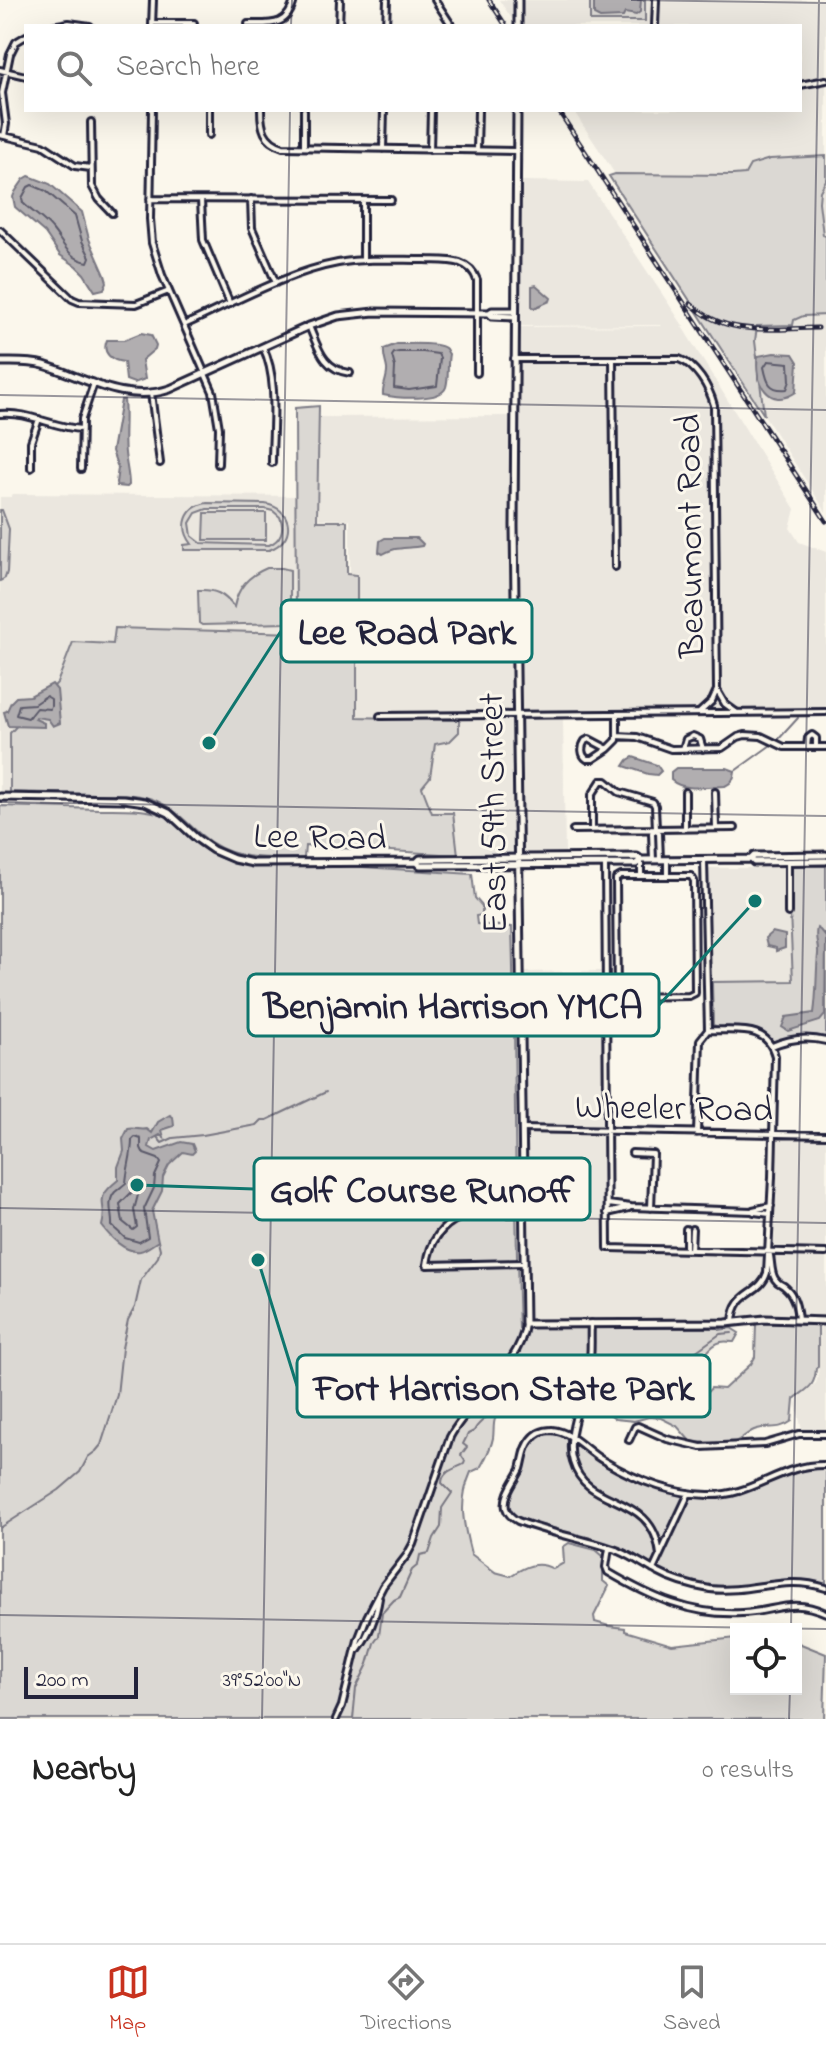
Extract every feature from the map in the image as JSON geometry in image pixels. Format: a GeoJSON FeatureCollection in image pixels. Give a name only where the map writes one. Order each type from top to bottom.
{"type":"FeatureCollection","features":[{"type":"Feature","properties":{"kind":"street"},"geometry":{"type":"LineString","coordinates":[[153,0],[152,24],[194,23]]}},
{"type":"Feature","properties":{"kind":"street"},"geometry":{"type":"LineString","coordinates":[[248,24],[280,21],[291,12],[294,0]]}},
{"type":"Feature","properties":{"kind":"street"},"geometry":{"type":"LineString","coordinates":[[339,24],[340,0]]}},
{"type":"Feature","properties":{"kind":"street"},"geometry":{"type":"LineString","coordinates":[[386,24],[387,0]]}},
{"type":"Feature","properties":{"kind":"street"},"geometry":{"type":"LineString","coordinates":[[435,0],[450,23],[443,24]]}},
{"type":"Feature","properties":{"kind":"street"},"geometry":{"type":"LineString","coordinates":[[518,0],[518,24]]}},
{"type":"Feature","properties":{"kind":"street"},"geometry":{"type":"LineString","coordinates":[[655,24],[656,0]]}},
{"type":"Feature","properties":{"kind":"street"},"geometry":{"type":"LineString","coordinates":[[24,37],[12,48],[3,70],[6,124],[2,136],[43,145],[78,167],[91,168]]}},
{"type":"Feature","properties":{"kind":"street"},"geometry":{"type":"LineString","coordinates":[[3,70],[24,75]]}},
{"type":"Feature","properties":{"kind":"street"},"geometry":{"type":"LineString","coordinates":[[802,85],[826,80]]}},
{"type":"Feature","properties":{"kind":"street"},"geometry":{"type":"LineString","coordinates":[[152,112],[152,243],[159,269],[213,392],[218,423],[218,464]]}},
{"type":"Feature","properties":{"kind":"street"},"geometry":{"type":"LineString","coordinates":[[209,112],[209,135]]}},
{"type":"Feature","properties":{"kind":"street"},"geometry":{"type":"LineString","coordinates":[[261,112],[261,127],[266,140],[281,146],[516,151]]}},
{"type":"Feature","properties":{"kind":"street"},"geometry":{"type":"LineString","coordinates":[[304,112],[304,147]]}},
{"type":"Feature","properties":{"kind":"street"},"geometry":{"type":"LineString","coordinates":[[383,149],[384,112]]}},
{"type":"Feature","properties":{"kind":"street"},"geometry":{"type":"LineString","coordinates":[[430,150],[431,112]]}},
{"type":"Feature","properties":{"kind":"street"},"geometry":{"type":"LineString","coordinates":[[477,150],[478,112]]}},
{"type":"Feature","properties":{"kind":"street","name":"East 59th Street"},"geometry":{"type":"LineString","coordinates":[[517,112],[514,359],[516,716],[525,1324]]}},
{"type":"Feature","properties":{"kind":"street"},"geometry":{"type":"LineString","coordinates":[[91,122],[91,179],[95,195],[112,213]]}},
{"type":"Feature","properties":{"kind":"street"},"geometry":{"type":"LineString","coordinates":[[150,199],[391,200]]}},
{"type":"Feature","properties":{"kind":"street"},"geometry":{"type":"LineString","coordinates":[[201,199],[203,240],[230,304]]}},
{"type":"Feature","properties":{"kind":"street"},"geometry":{"type":"LineString","coordinates":[[251,199],[253,232],[276,283]]}},
{"type":"Feature","properties":{"kind":"street"},"geometry":{"type":"LineString","coordinates":[[363,200],[363,260]]}},
{"type":"Feature","properties":{"kind":"street"},"geometry":{"type":"LineString","coordinates":[[0,230],[72,299],[79,302],[136,304],[169,291]]}},
{"type":"Feature","properties":{"kind":"street"},"geometry":{"type":"LineString","coordinates":[[184,325],[312,269],[363,260],[452,261],[463,263],[476,278],[477,373]]}},
{"type":"Feature","properties":{"kind":"street"},"geometry":{"type":"LineString","coordinates":[[0,362],[35,363],[122,393],[151,393],[170,389],[338,316],[370,312],[515,314]]}},
{"type":"Feature","properties":{"kind":"street"},"geometry":{"type":"LineString","coordinates":[[309,326],[326,362],[339,372],[350,373]]}},
{"type":"Feature","properties":{"kind":"street"},"geometry":{"type":"LineString","coordinates":[[263,347],[273,375],[272,463]]}},
{"type":"Feature","properties":{"kind":"street"},"geometry":{"type":"LineString","coordinates":[[514,359],[613,359],[615,567]]}},
{"type":"Feature","properties":{"kind":"street","name":"Beaumont Road"},"geometry":{"type":"LineString","coordinates":[[613,359],[681,359],[692,366],[711,394],[714,405],[717,690],[712,701],[699,713]]}},
{"type":"Feature","properties":{"kind":"street"},"geometry":{"type":"LineString","coordinates":[[81,469],[84,410],[94,383]]}},
{"type":"Feature","properties":{"kind":"street"},"geometry":{"type":"LineString","coordinates":[[151,393],[160,463]]}},
{"type":"Feature","properties":{"kind":"street"},"geometry":{"type":"LineString","coordinates":[[0,414],[17,413],[63,427],[82,429]]}},
{"type":"Feature","properties":{"kind":"street"},"geometry":{"type":"LineString","coordinates":[[31,468],[31,442],[39,419]]}},
{"type":"Feature","properties":{"kind":"street","name":"Beaumont Road"},"geometry":{"type":"LineString","coordinates":[[717,690],[725,704],[737,713]]}},
{"type":"Feature","properties":{"kind":"street"},"geometry":{"type":"LineString","coordinates":[[380,716],[826,712]]}},
{"type":"Feature","properties":{"kind":"street"},"geometry":{"type":"LineString","coordinates":[[608,749],[590,739],[584,742],[583,754],[591,760],[608,749],[615,744],[617,714]]}},
{"type":"Feature","properties":{"kind":"street"},"geometry":{"type":"LineString","coordinates":[[617,736],[637,737],[665,748],[683,749],[722,748],[745,735],[763,736],[784,747],[826,747]]}},
{"type":"Feature","properties":{"kind":"street"},"geometry":{"type":"LineString","coordinates":[[807,747],[811,735],[816,738],[816,747]]}},
{"type":"Feature","properties":{"kind":"street"},"geometry":{"type":"LineString","coordinates":[[683,749],[687,738],[694,736],[702,742],[703,749]]}},
{"type":"Feature","properties":{"kind":"street"},"geometry":{"type":"LineString","coordinates":[[592,829],[592,795],[603,780],[619,792],[654,802],[660,860],[667,875]]}},
{"type":"Feature","properties":{"kind":"street"},"geometry":{"type":"LineString","coordinates":[[685,792],[685,829]]}},
{"type":"Feature","properties":{"kind":"street"},"geometry":{"type":"LineString","coordinates":[[715,792],[716,828]]}},
{"type":"Feature","properties":{"kind":"street","name":"Lee Road"},"geometry":{"type":"LineString","coordinates":[[0,797],[145,802],[169,813],[210,849],[246,862],[417,862],[420,865],[637,857],[641,860],[704,860],[826,855]]}},
{"type":"Feature","properties":{"kind":"street"},"geometry":{"type":"LineString","coordinates":[[573,830],[735,828]]}},
{"type":"Feature","properties":{"kind":"street","name":"Lee Road"},"geometry":{"type":"LineString","coordinates":[[751,859],[754,862],[826,861]]}},
{"type":"Feature","properties":{"kind":"street"},"geometry":{"type":"LineString","coordinates":[[641,860],[641,876]]}},
{"type":"Feature","properties":{"kind":"street","name":"Lee Road"},"geometry":{"type":"LineString","coordinates":[[518,862],[636,864],[641,860]]}},
{"type":"Feature","properties":{"kind":"street"},"geometry":{"type":"LineString","coordinates":[[697,1133],[700,1040],[708,1030],[704,860]]}},
{"type":"Feature","properties":{"kind":"street"},"geometry":{"type":"LineString","coordinates":[[788,862],[788,913]]}},
{"type":"Feature","properties":{"kind":"street"},"geometry":{"type":"LineString","coordinates":[[605,864],[608,1248],[826,1253]]}},
{"type":"Feature","properties":{"kind":"street"},"geometry":{"type":"LineString","coordinates":[[606,997],[617,997],[689,996],[693,995],[694,879],[689,875],[620,876],[615,881],[617,997]]}},
{"type":"Feature","properties":{"kind":"street"},"geometry":{"type":"LineString","coordinates":[[708,1030],[756,1032],[767,1039],[774,1053],[771,1215],[766,1277],[739,1301],[733,1322]]}},
{"type":"Feature","properties":{"kind":"street"},"geometry":{"type":"LineString","coordinates":[[772,1046],[795,1039],[826,1041]]}},
{"type":"Feature","properties":{"kind":"street","name":"Wheeler Road"},"geometry":{"type":"LineString","coordinates":[[522,1129],[826,1135]]}},
{"type":"Feature","properties":{"kind":"street"},"geometry":{"type":"LineString","coordinates":[[632,1153],[653,1154],[651,1208]]}},
{"type":"Feature","properties":{"kind":"street"},"geometry":{"type":"LineString","coordinates":[[607,1204],[753,1211],[771,1215]]}},
{"type":"Feature","properties":{"kind":"street"},"geometry":{"type":"LineString","coordinates":[[753,1211],[771,1206]]}},
{"type":"Feature","properties":{"kind":"street"},"geometry":{"type":"LineString","coordinates":[[607,1213],[631,1207]]}},
{"type":"Feature","properties":{"kind":"street"},"geometry":{"type":"LineString","coordinates":[[523,1211],[476,1212],[454,1220],[432,1244],[427,1265],[524,1263]]}},
{"type":"Feature","properties":{"kind":"street"},"geometry":{"type":"LineString","coordinates":[[688,1250],[689,1229]]}},
{"type":"Feature","properties":{"kind":"street"},"geometry":{"type":"LineString","coordinates":[[769,1252],[772,1255],[772,1273],[778,1283]]}},
{"type":"Feature","properties":{"kind":"street"},"geometry":{"type":"LineString","coordinates":[[761,1284],[770,1281],[787,1289],[795,1303],[798,1320]]}},
{"type":"Feature","properties":{"kind":"street"},"geometry":{"type":"LineString","coordinates":[[336,1719],[367,1617],[379,1593],[413,1544],[452,1433],[516,1351],[525,1324],[826,1321]]}},
{"type":"Feature","properties":{"kind":"street"},"geometry":{"type":"LineString","coordinates":[[591,1323],[589,1369],[572,1437],[571,1454],[578,1474],[590,1487],[645,1518],[656,1534],[660,1555]]}},
{"type":"Feature","properties":{"kind":"street"},"geometry":{"type":"LineString","coordinates":[[629,1440],[638,1426],[667,1439],[701,1447],[765,1444],[801,1433],[826,1434]]}},
{"type":"Feature","properties":{"kind":"street"},"geometry":{"type":"LineString","coordinates":[[826,1465],[790,1469],[734,1493],[689,1493],[639,1480],[599,1459],[565,1433],[550,1430],[533,1437],[528,1444],[521,1468],[507,1496],[506,1509],[514,1519],[628,1555],[681,1583],[710,1589],[744,1589],[786,1582],[809,1583],[826,1588]]}},
{"type":"Feature","properties":{"kind":"street"},"geometry":{"type":"LineString","coordinates":[[653,1570],[689,1493]]}},
{"type":"Feature","properties":{"kind":"street"},"geometry":{"type":"LineString","coordinates":[[609,1548],[608,1572],[682,1607],[709,1613],[739,1613],[793,1605],[826,1613]]}},
{"type":"Feature","properties":{"kind":"shaded area"},"geometry":{"type":"Polygon","coordinates":[[[499,0],[826,0],[826,156],[770,159],[745,174],[615,174],[574,112],[802,112],[802,24],[516,24],[499,0]]]}},
{"type":"Feature","properties":{"kind":"shaded area"},"geometry":{"type":"Polygon","coordinates":[[[590,0],[645,0],[645,21],[590,21],[590,0]]]}},
{"type":"Feature","properties":{"kind":"shaded area"},"geometry":{"type":"Polygon","coordinates":[[[826,156],[826,180],[819,202],[823,235],[826,236],[826,315],[803,316],[794,320],[793,325],[757,326],[755,341],[764,415],[609,176],[745,174],[750,165],[770,159],[826,156]]]}},
{"type":"Feature","properties":{"kind":"shaded area"},"geometry":{"type":"Polygon","coordinates":[[[826,180],[826,236],[823,236],[819,202],[826,180]]]}},
{"type":"Feature","properties":{"kind":"shaded area"},"geometry":{"type":"Polygon","coordinates":[[[521,181],[588,182],[684,327],[681,327],[795,509],[790,528],[799,542],[826,552],[826,709],[519,712],[517,327],[662,326],[520,326],[521,181]]]}},
{"type":"Feature","properties":{"kind":"shaded area"},"geometry":{"type":"Polygon","coordinates":[[[826,315],[826,512],[764,415],[755,340],[757,326],[793,325],[793,320],[803,316],[826,315]]]}},
{"type":"Feature","properties":{"kind":"shaded area"},"geometry":{"type":"Polygon","coordinates":[[[319,406],[317,521],[347,521],[347,574],[357,575],[357,717],[459,720],[459,732],[450,741],[435,744],[430,777],[422,787],[432,813],[453,813],[458,855],[305,846],[304,858],[249,856],[224,850],[212,843],[169,808],[150,798],[119,794],[10,792],[10,733],[57,683],[73,642],[113,644],[115,628],[296,633],[295,408],[319,406]]]}},
{"type":"Feature","properties":{"kind":"shaded area"},"geometry":{"type":"Polygon","coordinates":[[[513,416],[515,856],[458,855],[453,814],[432,813],[422,787],[430,777],[435,743],[372,718],[357,717],[358,573],[350,573],[350,520],[319,519],[319,417],[513,416]]]}},
{"type":"Feature","properties":{"kind":"shaded area"},"geometry":{"type":"Polygon","coordinates":[[[13,494],[304,496],[304,633],[115,629],[114,644],[74,642],[57,683],[11,733],[10,792],[0,792],[0,497],[11,497],[13,494]]]}},
{"type":"Feature","properties":{"kind":"shaded area"},"geometry":{"type":"Polygon","coordinates":[[[265,504],[281,511],[288,525],[287,532],[278,545],[269,550],[184,550],[184,545],[192,544],[186,531],[186,519],[200,505],[265,504]],[[207,509],[196,513],[190,523],[192,536],[201,543],[269,545],[279,537],[282,526],[280,517],[265,509],[207,509]]]}},
{"type":"Feature","properties":{"kind":"shaded area"},"geometry":{"type":"Polygon","coordinates":[[[0,510],[9,529],[7,572],[0,581],[0,510]]]}},
{"type":"Feature","properties":{"kind":"shaded area"},"geometry":{"type":"Polygon","coordinates":[[[205,513],[266,513],[266,540],[204,540],[205,513]]]}},
{"type":"Feature","properties":{"kind":"shaded area"},"geometry":{"type":"Polygon","coordinates":[[[267,568],[290,570],[290,619],[286,623],[199,623],[198,590],[219,593],[234,607],[245,583],[267,568]]]}},
{"type":"Feature","properties":{"kind":"shaded area"},"geometry":{"type":"Polygon","coordinates":[[[563,717],[565,855],[521,856],[518,718],[563,717]]]}},
{"type":"Feature","properties":{"kind":"shaded area"},"geometry":{"type":"Polygon","coordinates":[[[0,806],[154,812],[171,819],[205,850],[249,866],[331,865],[472,874],[475,898],[482,906],[482,915],[476,916],[477,924],[512,927],[519,1328],[731,1328],[739,1333],[734,1342],[715,1345],[704,1356],[684,1390],[688,1403],[697,1403],[711,1388],[724,1389],[751,1364],[755,1357],[756,1323],[818,1325],[818,1367],[810,1386],[794,1399],[792,1421],[783,1426],[754,1430],[737,1441],[727,1443],[690,1441],[677,1426],[661,1418],[634,1421],[615,1419],[551,1390],[511,1401],[499,1411],[489,1450],[480,1468],[471,1472],[464,1493],[463,1513],[471,1554],[495,1572],[510,1576],[531,1566],[542,1565],[553,1569],[564,1563],[563,1547],[569,1543],[596,1550],[603,1556],[603,1581],[609,1586],[594,1616],[595,1622],[625,1628],[625,1631],[672,1645],[730,1639],[730,1695],[802,1695],[802,1644],[826,1654],[824,1719],[0,1719],[0,806]]]}},
{"type":"Feature","properties":{"kind":"shaded area"},"geometry":{"type":"Polygon","coordinates":[[[788,865],[826,866],[826,1039],[803,1036],[773,1043],[756,1030],[713,1025],[712,982],[793,981],[788,865]]]}},
{"type":"Feature","properties":{"kind":"shaded area"},"geometry":{"type":"Polygon","coordinates":[[[708,868],[788,868],[793,981],[710,982],[708,868]]]}},
{"type":"Feature","properties":{"kind":"shaded area"},"geometry":{"type":"Polygon","coordinates":[[[604,971],[605,1128],[524,1126],[522,972],[604,971]]]}},
{"type":"Feature","properties":{"kind":"shaded area"},"geometry":{"type":"Polygon","coordinates":[[[525,1132],[603,1133],[604,1254],[774,1254],[776,1137],[826,1138],[826,1432],[802,1430],[796,1405],[797,1399],[816,1383],[818,1376],[820,1319],[528,1320],[525,1132]]]}},
{"type":"Feature","properties":{"kind":"shaded area"},"geometry":{"type":"Polygon","coordinates":[[[547,1430],[565,1433],[639,1480],[697,1494],[736,1493],[790,1469],[826,1465],[826,1588],[809,1583],[716,1589],[673,1580],[618,1551],[530,1526],[509,1515],[506,1500],[531,1439],[547,1430]]]}},
{"type":"Feature","properties":{"kind":"water"},"geometry":{"type":"Polygon","coordinates":[[[594,0],[641,0],[640,12],[636,15],[625,13],[623,17],[600,18],[594,15],[594,0]]]}},
{"type":"Feature","properties":{"kind":"water"},"geometry":{"type":"Polygon","coordinates":[[[29,176],[50,184],[82,212],[89,239],[107,282],[104,289],[95,291],[84,274],[60,255],[45,233],[15,207],[15,192],[29,176]]]}},
{"type":"Feature","properties":{"kind":"water"},"geometry":{"type":"Polygon","coordinates":[[[536,285],[551,298],[534,308],[532,286],[536,285]]]}},
{"type":"Feature","properties":{"kind":"water"},"geometry":{"type":"Polygon","coordinates":[[[141,333],[151,335],[156,345],[142,360],[145,379],[134,383],[126,380],[124,362],[109,356],[105,349],[107,340],[124,340],[141,333]]]}},
{"type":"Feature","properties":{"kind":"water"},"geometry":{"type":"Polygon","coordinates":[[[397,344],[429,344],[446,348],[449,354],[447,379],[442,392],[418,398],[383,395],[387,372],[384,349],[397,344]]]}},
{"type":"Feature","properties":{"kind":"water"},"geometry":{"type":"Polygon","coordinates":[[[793,354],[798,362],[796,392],[786,397],[771,396],[758,375],[758,356],[793,354]]]}},
{"type":"Feature","properties":{"kind":"water"},"geometry":{"type":"Polygon","coordinates":[[[121,400],[124,400],[125,407],[127,487],[117,486],[118,468],[112,451],[121,400]]]}},
{"type":"Feature","properties":{"kind":"water"},"geometry":{"type":"Polygon","coordinates":[[[385,538],[417,538],[423,544],[383,554],[379,552],[380,541],[385,538]]]}},
{"type":"Feature","properties":{"kind":"water"},"geometry":{"type":"Polygon","coordinates":[[[52,684],[57,690],[60,723],[53,726],[48,719],[36,717],[44,723],[44,727],[8,726],[4,712],[16,697],[30,696],[52,684]]]}},
{"type":"Feature","properties":{"kind":"water"},"geometry":{"type":"Polygon","coordinates":[[[633,757],[657,765],[661,771],[657,775],[648,774],[624,766],[633,757]]]}},
{"type":"Feature","properties":{"kind":"water"},"geometry":{"type":"Polygon","coordinates":[[[676,768],[727,768],[735,771],[732,780],[725,786],[689,787],[671,780],[671,772],[676,768]]]}},
{"type":"Feature","properties":{"kind":"water"},"geometry":{"type":"Polygon","coordinates":[[[817,928],[826,937],[825,1015],[820,1021],[788,1031],[782,1027],[786,1017],[814,1013],[817,928]]]}},
{"type":"Feature","properties":{"kind":"water"},"geometry":{"type":"Polygon","coordinates":[[[772,932],[785,935],[785,948],[776,951],[776,948],[767,946],[765,938],[772,932]]]}},
{"type":"Feature","properties":{"kind":"water"},"geometry":{"type":"Polygon","coordinates":[[[170,1115],[174,1126],[162,1130],[164,1138],[160,1135],[151,1140],[149,1147],[156,1151],[181,1142],[192,1144],[195,1151],[192,1154],[183,1152],[169,1165],[163,1177],[162,1191],[152,1211],[158,1241],[134,1251],[123,1247],[102,1226],[103,1198],[118,1180],[118,1167],[124,1151],[123,1139],[128,1129],[147,1129],[152,1133],[158,1122],[170,1115]]]}},
{"type":"Feature","properties":{"kind":"waterway"},"geometry":{"type":"LineString","coordinates":[[777,741],[798,718]]}},
{"type":"Feature","properties":{"kind":"waterway"},"geometry":{"type":"LineString","coordinates":[[735,771],[771,745]]}},
{"type":"Feature","properties":{"kind":"waterway"},"geometry":{"type":"LineString","coordinates":[[157,1137],[162,1143],[173,1138],[257,1125],[326,1092]]}},
{"type":"Feature","properties":{"kind":"waterway"},"geometry":{"type":"LineString","coordinates":[[0,1528],[59,1490],[80,1472],[88,1457],[101,1445],[117,1395],[128,1320],[135,1307],[141,1280],[158,1257],[158,1241]]}},
{"type":"Feature","properties":{"kind":"waterway"},"geometry":{"type":"LineString","coordinates":[[580,1379],[604,1383],[629,1403],[647,1402],[654,1385],[685,1355],[695,1352],[720,1334],[732,1333]]}},
{"type":"Feature","properties":{"kind":"waterway"},"geometry":{"type":"LineString","coordinates":[[353,1719],[356,1688],[379,1636],[382,1613],[400,1597],[412,1570],[418,1565],[420,1555],[429,1553],[441,1527],[442,1508],[452,1493],[442,1483],[444,1476],[464,1464],[461,1455],[467,1447],[463,1444],[468,1434],[487,1416],[506,1385],[528,1374]]}},
{"type":"Feature","properties":{"kind":"railway"},"geometry":{"type":"LineString","coordinates":[[489,0],[505,24]]}},
{"type":"Feature","properties":{"kind":"railway"},"geometry":{"type":"LineString","coordinates":[[559,112],[826,521]]}},
{"type":"Feature","properties":{"kind":"railway"},"geometry":{"type":"LineString","coordinates":[[691,304],[705,315],[735,327],[818,328]]}},
{"type":"Feature","properties":{"kind":"place","name":"Lee Road Park"},"geometry":{"type":"Point","coordinates":[209,743]}},
{"type":"Feature","properties":{"kind":"place","name":"Benjamin Harrison YMCA"},"geometry":{"type":"Point","coordinates":[755,901]}},
{"type":"Feature","properties":{"kind":"place","name":"Golf Course Runoff"},"geometry":{"type":"Point","coordinates":[137,1185]}},
{"type":"Feature","properties":{"kind":"place","name":"Fort Harrison State Park"},"geometry":{"type":"Point","coordinates":[258,1260]}}]}
